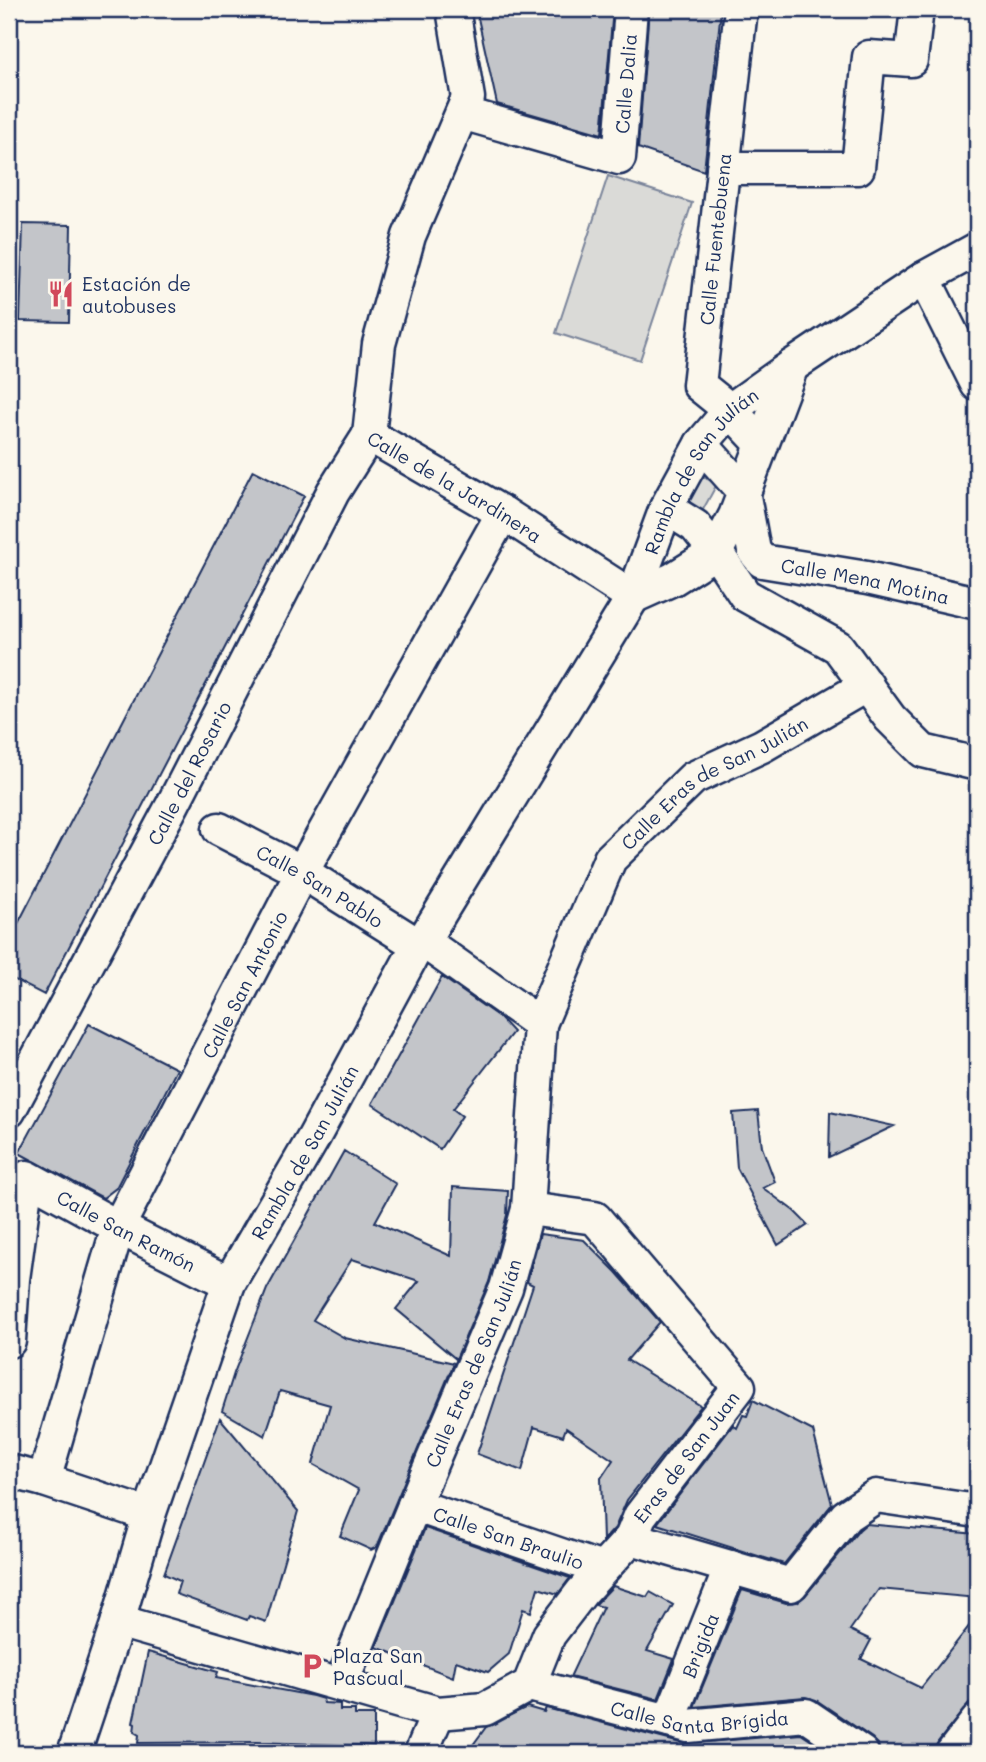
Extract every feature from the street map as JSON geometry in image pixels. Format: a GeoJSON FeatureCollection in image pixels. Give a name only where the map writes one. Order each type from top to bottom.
{"type":"FeatureCollection","features":[{"type":"Feature","properties":{"kind":"street","name":"Calle de la Jardinera"},"geometry":{"type":"LineString","coordinates":[[453,9],[468,98],[409,236],[379,344],[369,435],[503,513],[633,597]]}},
{"type":"Feature","properties":{"kind":"street","name":"Calle Dalia"},"geometry":{"type":"LineString","coordinates":[[462,113],[619,158],[631,9]]}},
{"type":"Feature","properties":{"kind":"street","name":"Calle Fuentebuena"},"geometry":{"type":"LineString","coordinates":[[741,9],[699,385],[730,410],[761,443]]}},
{"type":"Feature","properties":{"kind":"street"},"geometry":{"type":"LineString","coordinates":[[723,168],[858,168],[869,57],[911,60],[917,9]]}},
{"type":"Feature","properties":{"kind":"street","name":"Rambla de San Julián"},"geometry":{"type":"LineString","coordinates":[[74,1753],[118,1621],[149,1515],[229,1283],[314,1137],[420,943],[633,597],[666,508],[701,444],[730,410],[792,366],[924,278],[977,249]]}},
{"type":"Feature","properties":{"kind":"street"},"geometry":{"type":"LineString","coordinates":[[924,278],[977,384]]}},
{"type":"Feature","properties":{"kind":"street","name":"Rambla de San Julián"},"geometry":{"type":"LineString","coordinates":[[633,597],[673,579],[716,552],[735,516],[792,366]]}},
{"type":"Feature","properties":{"kind":"street","name":"Calle del Rosario"},"geometry":{"type":"LineString","coordinates":[[9,1111],[173,804],[333,492],[369,435]]}},
{"type":"Feature","properties":{"kind":"street"},"geometry":{"type":"LineString","coordinates":[[701,444],[743,491]]}},
{"type":"Feature","properties":{"kind":"street","name":"Calle Mena Motina"},"geometry":{"type":"LineString","coordinates":[[743,491],[754,551],[762,561],[867,578],[977,603]]}},
{"type":"Feature","properties":{"kind":"street"},"geometry":{"type":"LineString","coordinates":[[666,508],[695,526],[745,594],[838,647],[890,718],[923,751],[977,764]]}},
{"type":"Feature","properties":{"kind":"street","name":"Calle San Antonio"},"geometry":{"type":"LineString","coordinates":[[44,1480],[118,1227],[302,872],[503,513]]}},
{"type":"Feature","properties":{"kind":"street","name":"Calle Eras de San Julián"},"geometry":{"type":"LineString","coordinates":[[341,1685],[506,1288],[528,1209],[540,1024],[610,859],[693,778],[762,746],[867,685]]}},
{"type":"Feature","properties":{"kind":"street","name":"Calle San Pablo"},"geometry":{"type":"LineString","coordinates":[[219,828],[302,872],[420,943]]}},
{"type":"Feature","properties":{"kind":"street"},"geometry":{"type":"LineString","coordinates":[[420,943],[540,1024]]}},
{"type":"Feature","properties":{"kind":"street","name":"Calle San Ramón"},"geometry":{"type":"LineString","coordinates":[[9,1341],[13,1279],[27,1177],[229,1283]]}},
{"type":"Feature","properties":{"kind":"street","name":"Eras de San Juan"},"geometry":{"type":"LineString","coordinates":[[528,1209],[595,1218],[739,1387],[640,1516],[631,1538],[582,1592],[549,1635],[529,1685]]}},
{"type":"Feature","properties":{"kind":"street"},"geometry":{"type":"LineString","coordinates":[[9,1471],[149,1515]]}},
{"type":"Feature","properties":{"kind":"street"},"geometry":{"type":"LineString","coordinates":[[631,1538],[791,1585],[846,1516],[876,1496],[977,1511]]}},
{"type":"Feature","properties":{"kind":"street","name":"Calle San Braulio"},"geometry":{"type":"LineString","coordinates":[[414,1505],[602,1569]]}},
{"type":"Feature","properties":{"kind":"street","name":"Brigida"},"geometry":{"type":"LineString","coordinates":[[669,1721],[731,1567]]}},
{"type":"Feature","properties":{"kind":"street"},"geometry":{"type":"LineString","coordinates":[[118,1621],[438,1713],[485,1709],[529,1685]]}},
{"type":"Feature","properties":{"kind":"street","name":"Calle Santa Brígida"},"geometry":{"type":"LineString","coordinates":[[529,1685],[688,1726],[806,1715],[862,1753]]}},
{"type":"Feature","properties":{"kind":"street"},"geometry":{"type":"LineString","coordinates":[[421,1753],[438,1713]]}},
{"type":"Feature","properties":{"kind":"street"},"geometry":{"type":"LineString","coordinates":[[952,1753],[977,1721]]}},
{"type":"Feature","properties":{"kind":"shaded area"},"geometry":{"type":"Polygon","coordinates":[[[608,176],[692,203],[640,360],[556,333],[608,176]]]}},
{"type":"Feature","properties":{"kind":"shaded area"},"geometry":{"type":"Polygon","coordinates":[[[702,476],[717,484],[699,517],[685,509],[702,476]]]}},
{"type":"Feature","properties":{"kind":"building"},"geometry":{"type":"Polygon","coordinates":[[[476,9],[613,9],[602,134],[497,104],[476,9]]]}},
{"type":"Feature","properties":{"kind":"building"},"geometry":{"type":"Polygon","coordinates":[[[649,9],[721,9],[704,171],[638,148],[649,9]]]}},
{"type":"Feature","properties":{"kind":"building"},"geometry":{"type":"Polygon","coordinates":[[[23,224],[71,225],[69,322],[20,321],[23,224]]]}},
{"type":"Feature","properties":{"kind":"building"},"geometry":{"type":"Polygon","coordinates":[[[253,470],[304,496],[44,995],[9,977],[9,941],[253,470]]]}},
{"type":"Feature","properties":{"kind":"building"},"geometry":{"type":"Polygon","coordinates":[[[442,977],[499,1017],[513,1032],[453,1109],[462,1116],[440,1149],[372,1104],[442,977]]]}},
{"type":"Feature","properties":{"kind":"building"},"geometry":{"type":"Polygon","coordinates":[[[89,1024],[177,1069],[116,1188],[103,1198],[19,1153],[89,1024]]]}},
{"type":"Feature","properties":{"kind":"building"},"geometry":{"type":"Polygon","coordinates":[[[758,1111],[762,1147],[775,1182],[763,1188],[808,1225],[778,1245],[737,1168],[733,1113],[758,1111]]]}},
{"type":"Feature","properties":{"kind":"building"},"geometry":{"type":"Polygon","coordinates":[[[830,1112],[894,1126],[829,1157],[830,1112]]]}},
{"type":"Feature","properties":{"kind":"building"},"geometry":{"type":"Polygon","coordinates":[[[344,1151],[396,1184],[375,1222],[451,1256],[453,1187],[508,1191],[507,1215],[489,1282],[456,1359],[396,1309],[419,1281],[352,1259],[313,1320],[345,1338],[454,1363],[377,1547],[371,1550],[340,1536],[359,1490],[313,1464],[330,1405],[280,1391],[265,1436],[222,1411],[267,1289],[344,1151]]]}},
{"type":"Feature","properties":{"kind":"building"},"geometry":{"type":"Polygon","coordinates":[[[540,1234],[584,1240],[616,1272],[660,1322],[627,1360],[701,1406],[627,1500],[615,1528],[603,1541],[601,1478],[613,1460],[566,1428],[563,1436],[534,1427],[522,1471],[477,1454],[533,1285],[527,1282],[540,1234]]]}},
{"type":"Feature","properties":{"kind":"building"},"geometry":{"type":"Polygon","coordinates":[[[753,1400],[813,1431],[832,1504],[784,1564],[657,1524],[733,1425],[737,1428],[743,1415],[747,1416],[753,1400]]]}},
{"type":"Feature","properties":{"kind":"building"},"geometry":{"type":"Polygon","coordinates":[[[220,1418],[298,1511],[266,1622],[249,1616],[247,1620],[176,1594],[180,1581],[164,1574],[220,1418]]]}},
{"type":"Feature","properties":{"kind":"building"},"geometry":{"type":"Polygon","coordinates":[[[866,1524],[977,1534],[977,1598],[879,1589],[850,1630],[871,1640],[861,1659],[921,1688],[977,1616],[977,1694],[938,1742],[934,1753],[880,1753],[878,1744],[872,1738],[816,1700],[805,1697],[694,1707],[742,1590],[786,1603],[797,1602],[866,1524]]]}},
{"type":"Feature","properties":{"kind":"building"},"geometry":{"type":"Polygon","coordinates":[[[425,1528],[570,1578],[558,1594],[538,1588],[531,1612],[523,1609],[509,1654],[488,1672],[456,1661],[453,1677],[376,1647],[425,1528]]]}},
{"type":"Feature","properties":{"kind":"building"},"geometry":{"type":"Polygon","coordinates":[[[613,1586],[647,1597],[650,1592],[673,1605],[647,1651],[674,1659],[658,1699],[570,1677],[603,1607],[595,1605],[613,1586]]]}},
{"type":"Feature","properties":{"kind":"building"},"geometry":{"type":"Polygon","coordinates":[[[148,1652],[218,1672],[216,1678],[313,1696],[323,1699],[324,1703],[340,1704],[340,1710],[355,1710],[355,1715],[374,1715],[374,1746],[256,1742],[138,1743],[139,1735],[134,1732],[133,1723],[148,1652]]]}},
{"type":"Feature","properties":{"kind":"building"},"geometry":{"type":"Polygon","coordinates":[[[527,1707],[544,1712],[546,1708],[684,1744],[801,1734],[830,1753],[467,1753],[486,1727],[527,1707]]]}},
{"type":"Feature","properties":{"kind":"place","name":"Estación de autobuses"},"geometry":{"type":"Point","coordinates":[61,294]}},
{"type":"Feature","properties":{"kind":"place","name":"Plaza San Pascual"},"geometry":{"type":"Point","coordinates":[312,1666]}}]}
